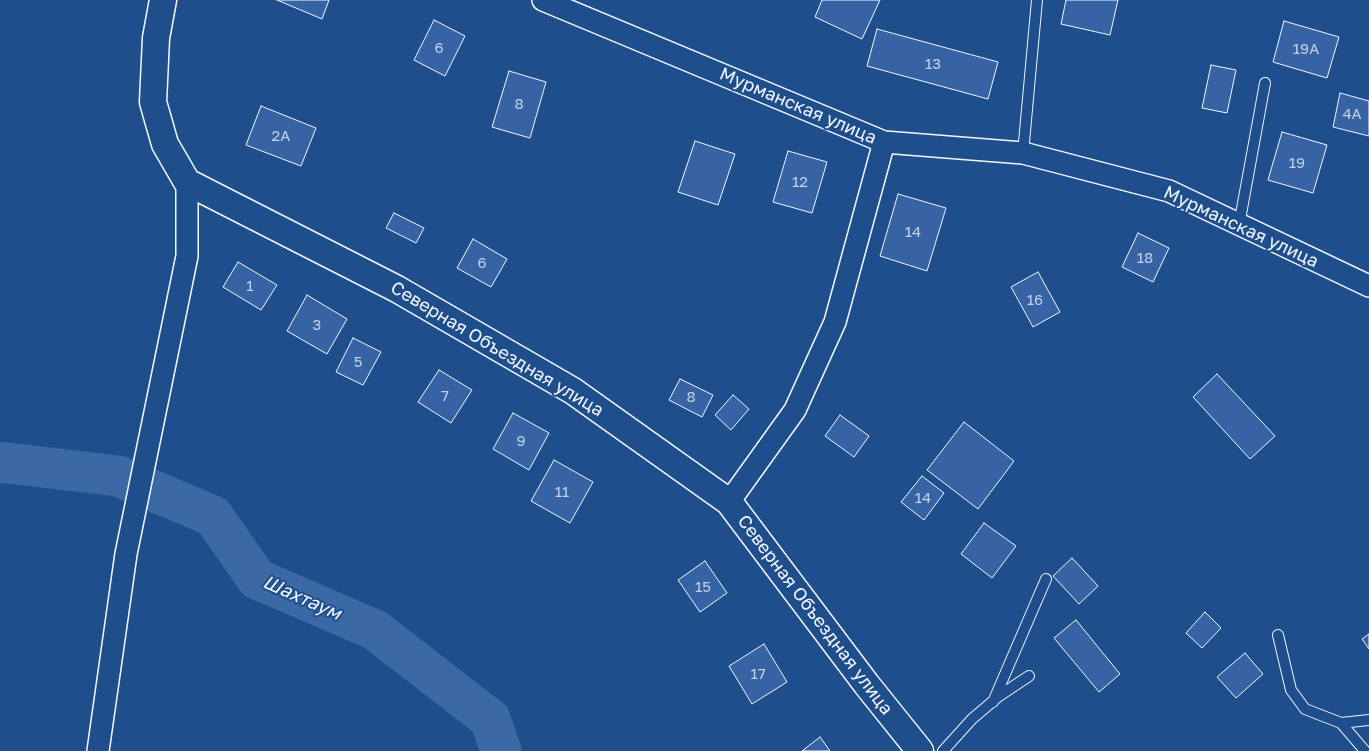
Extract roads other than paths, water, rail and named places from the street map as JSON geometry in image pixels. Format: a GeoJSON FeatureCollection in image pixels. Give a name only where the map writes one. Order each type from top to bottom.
{"type":"FeatureCollection","features":[{"type":"Feature","properties":{"kind":"street"},"geometry":{"type":"LineString","coordinates":[[98,751],[126,554],[188,256],[187,182],[165,144],[153,102],[156,38],[163,0]]}},
{"type":"Feature","properties":{"kind":"street","name":"Мурманская улица"},"geometry":{"type":"LineString","coordinates":[[543,0],[884,142],[1023,152],[1169,191],[1369,286]]}},
{"type":"Feature","properties":{"kind":"street"},"geometry":{"type":"LineString","coordinates":[[729,502],[795,410],[835,322],[884,142]]}},
{"type":"Feature","properties":{"kind":"street","name":"Северная Объездная улица"},"geometry":{"type":"LineString","coordinates":[[187,182],[397,289],[573,391],[729,502],[867,685],[920,751]]}},
{"type":"Feature","properties":{"kind":"lane"},"geometry":{"type":"LineString","coordinates":[[1023,152],[1037,0]]}},
{"type":"Feature","properties":{"kind":"lane"},"geometry":{"type":"LineString","coordinates":[[1239,225],[1265,83]]}},
{"type":"Feature","properties":{"kind":"lane"},"geometry":{"type":"LineString","coordinates":[[993,702],[1046,579]]}},
{"type":"Feature","properties":{"kind":"lane"},"geometry":{"type":"LineString","coordinates":[[1278,635],[1291,690],[1305,710],[1341,723],[1369,720]]}},
{"type":"Feature","properties":{"kind":"lane"},"geometry":{"type":"LineString","coordinates":[[943,751],[972,720],[1028,676]]}},
{"type":"Feature","properties":{"kind":"lane"},"geometry":{"type":"LineString","coordinates":[[1341,723],[1365,751]]}},
{"type":"Feature","properties":{"kind":"waterway","name":"Шахтаум"},"geometry":{"type":"LineString","coordinates":[[0,462],[118,476],[213,516],[257,579],[375,630],[490,719],[501,751]]}}]}
